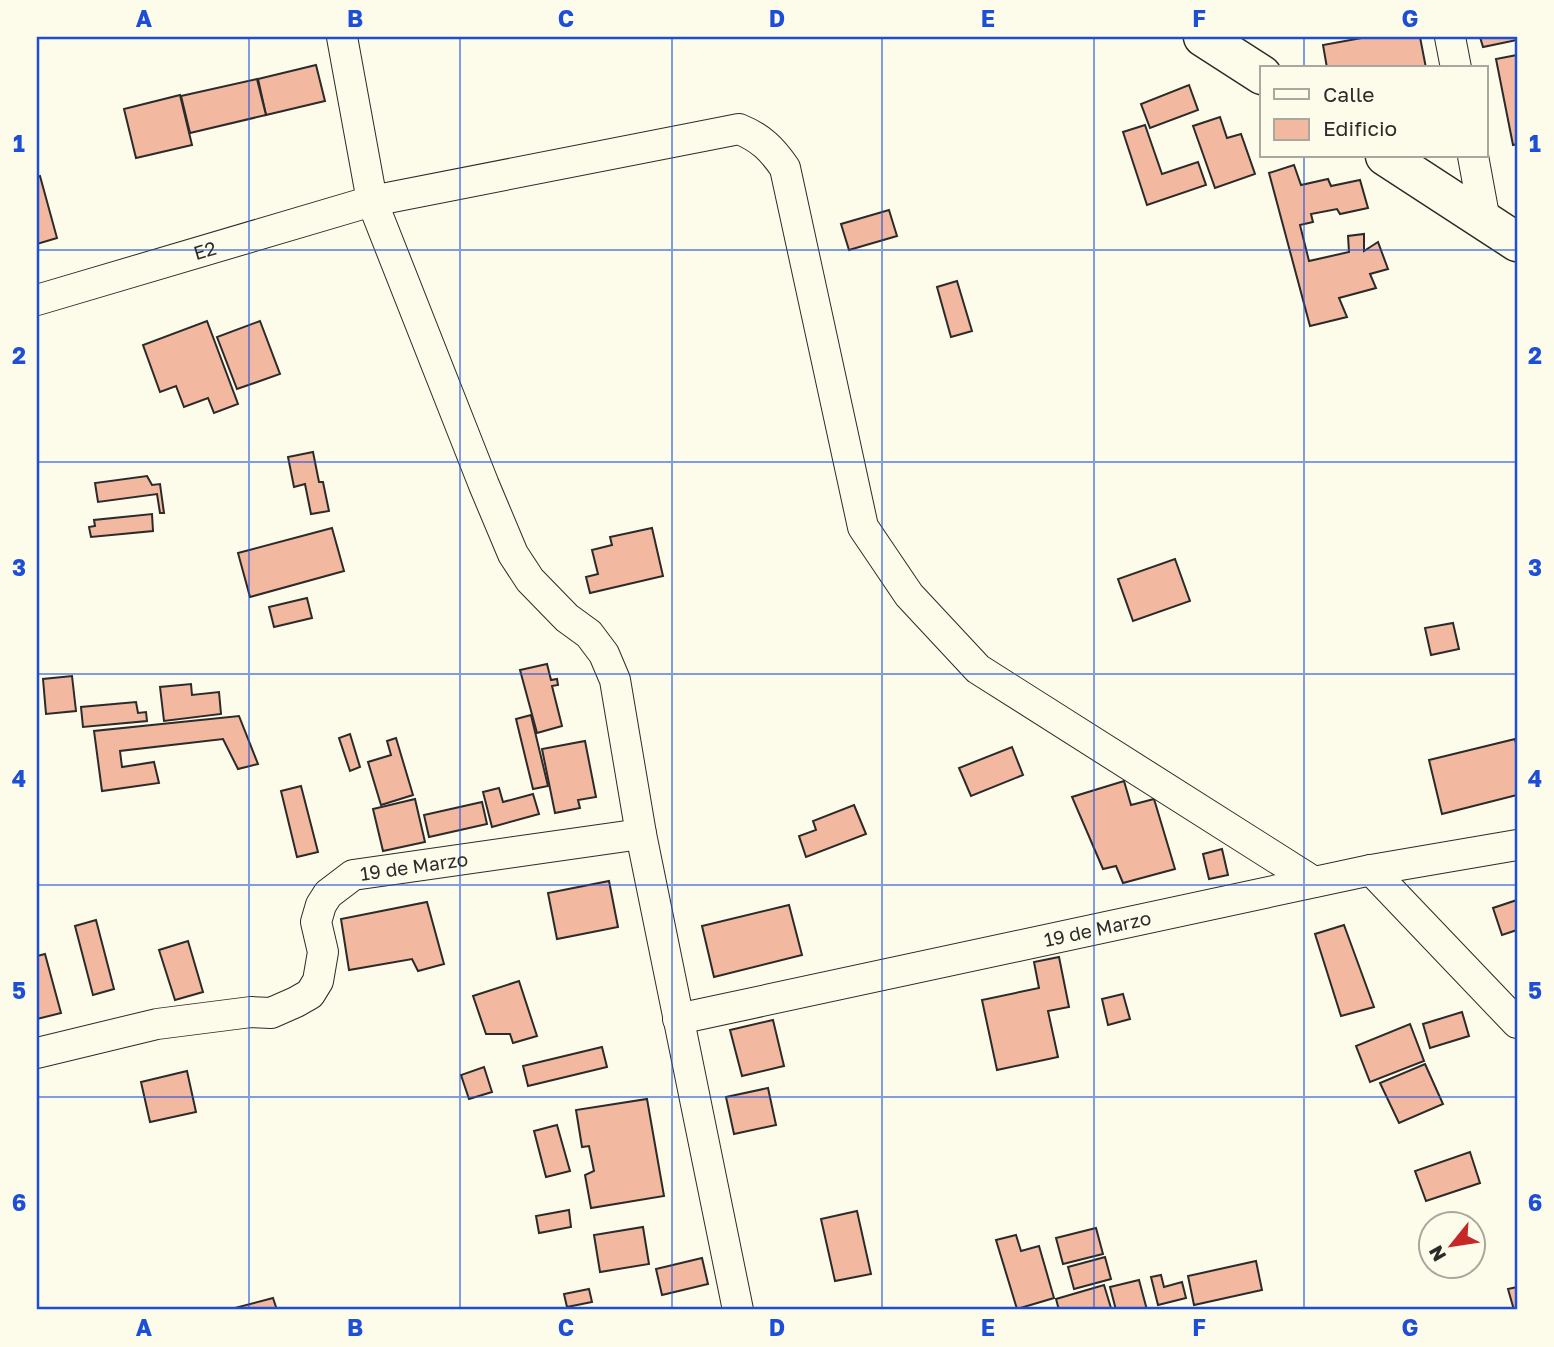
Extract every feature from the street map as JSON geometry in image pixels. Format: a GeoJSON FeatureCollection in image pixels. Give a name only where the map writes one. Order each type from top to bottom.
{"type":"FeatureCollection","features":[{"type":"Feature","properties":{"kind":"street"},"geometry":{"type":"LineString","coordinates":[[342,37],[372,201],[513,554],[530,580],[548,599],[567,618],[589,634],[604,654],[615,680],[641,834],[738,1310]]}},
{"type":"Feature","properties":{"kind":"street"},"geometry":{"type":"LineString","coordinates":[[1203,37],[1260,74]]}},
{"type":"Feature","properties":{"kind":"street"},"geometry":{"type":"LineString","coordinates":[[1450,37],[1456,66]]}},
{"type":"Feature","properties":{"kind":"street","name":"E2"},"geometry":{"type":"LineString","coordinates":[[37,300],[372,201],[739,129],[756,136],[772,149],[785,168],[863,527],[909,595],[978,669],[1314,882]]}},
{"type":"Feature","properties":{"kind":"street"},"geometry":{"type":"LineString","coordinates":[[1388,158],[1517,242]]}},
{"type":"Feature","properties":{"kind":"street"},"geometry":{"type":"LineString","coordinates":[[1473,158],[1485,222]]}},
{"type":"Feature","properties":{"kind":"street","name":"19 de Marzo"},"geometry":{"type":"LineString","coordinates":[[37,1053],[157,1024],[251,1012],[271,1013],[296,1002],[310,994],[318,981],[323,952],[316,922],[321,905],[328,894],[353,875],[641,834]]}},
{"type":"Feature","properties":{"kind":"street","name":"19 de Marzo"},"geometry":{"type":"LineString","coordinates":[[678,1019],[1371,870],[1517,845]]}},
{"type":"Feature","properties":{"kind":"street"},"geometry":{"type":"LineString","coordinates":[[1371,870],[1517,1023]]}},
{"type":"Feature","properties":{"kind":"building"},"geometry":{"type":"Polygon","coordinates":[[[1367,37],[1420,37],[1426,66],[1327,66],[1323,45],[1367,37]]]}},
{"type":"Feature","properties":{"kind":"building"},"geometry":{"type":"Polygon","coordinates":[[[1480,37],[1517,37],[1517,40],[1483,47],[1480,37]]]}},
{"type":"Feature","properties":{"kind":"building"},"geometry":{"type":"Polygon","coordinates":[[[1517,55],[1517,144],[1513,145],[1496,59],[1517,55]]]}},
{"type":"Feature","properties":{"kind":"building"},"geometry":{"type":"Polygon","coordinates":[[[316,65],[325,101],[266,115],[258,79],[316,65]]]}},
{"type":"Feature","properties":{"kind":"building"},"geometry":{"type":"Polygon","coordinates":[[[257,79],[266,115],[190,133],[181,96],[257,79]]]}},
{"type":"Feature","properties":{"kind":"building"},"geometry":{"type":"Polygon","coordinates":[[[1189,85],[1198,110],[1150,128],[1141,104],[1189,85]]]}},
{"type":"Feature","properties":{"kind":"building"},"geometry":{"type":"Polygon","coordinates":[[[180,95],[192,145],[136,158],[124,109],[180,95]]]}},
{"type":"Feature","properties":{"kind":"building"},"geometry":{"type":"Polygon","coordinates":[[[1220,117],[1227,138],[1241,134],[1255,174],[1215,188],[1193,126],[1220,117]]]}},
{"type":"Feature","properties":{"kind":"building"},"geometry":{"type":"Polygon","coordinates":[[[1145,125],[1162,174],[1198,162],[1206,185],[1147,205],[1123,132],[1145,125]]]}},
{"type":"Feature","properties":{"kind":"building"},"geometry":{"type":"Polygon","coordinates":[[[1294,165],[1301,185],[1328,179],[1331,186],[1360,180],[1368,208],[1340,214],[1337,209],[1311,214],[1313,222],[1300,225],[1309,261],[1349,252],[1348,236],[1364,234],[1364,251],[1378,242],[1388,269],[1370,274],[1376,288],[1339,298],[1347,317],[1310,326],[1269,173],[1294,165]]]}},
{"type":"Feature","properties":{"kind":"building"},"geometry":{"type":"Polygon","coordinates":[[[40,176],[57,238],[37,244],[37,177],[40,176]]]}},
{"type":"Feature","properties":{"kind":"building"},"geometry":{"type":"Polygon","coordinates":[[[889,210],[897,236],[849,250],[841,224],[889,210]]]}},
{"type":"Feature","properties":{"kind":"building"},"geometry":{"type":"Polygon","coordinates":[[[957,281],[972,331],[951,337],[937,287],[957,281]]]}},
{"type":"Feature","properties":{"kind":"building"},"geometry":{"type":"Polygon","coordinates":[[[207,321],[238,404],[214,413],[208,398],[184,407],[176,386],[160,392],[143,345],[207,321]]]}},
{"type":"Feature","properties":{"kind":"building"},"geometry":{"type":"Polygon","coordinates":[[[260,321],[280,374],[237,389],[217,337],[260,321]]]}},
{"type":"Feature","properties":{"kind":"building"},"geometry":{"type":"Polygon","coordinates":[[[313,452],[329,511],[311,514],[305,484],[294,487],[288,457],[313,452]]]}},
{"type":"Feature","properties":{"kind":"building"},"geometry":{"type":"Polygon","coordinates":[[[147,476],[152,485],[160,484],[164,513],[160,513],[157,494],[98,502],[95,483],[147,476]]]}},
{"type":"Feature","properties":{"kind":"building"},"geometry":{"type":"Polygon","coordinates":[[[152,514],[153,531],[91,537],[89,527],[95,526],[94,520],[152,514]]]}},
{"type":"Feature","properties":{"kind":"building"},"geometry":{"type":"Polygon","coordinates":[[[332,528],[344,571],[250,597],[238,553],[332,528]]]}},
{"type":"Feature","properties":{"kind":"building"},"geometry":{"type":"Polygon","coordinates":[[[652,528],[663,576],[590,593],[586,577],[598,574],[592,550],[612,545],[610,537],[652,528]]]}},
{"type":"Feature","properties":{"kind":"building"},"geometry":{"type":"Polygon","coordinates":[[[1175,559],[1190,601],[1133,621],[1118,579],[1175,559]]]}},
{"type":"Feature","properties":{"kind":"building"},"geometry":{"type":"Polygon","coordinates":[[[307,598],[312,618],[274,627],[269,607],[307,598]]]}},
{"type":"Feature","properties":{"kind":"building"},"geometry":{"type":"Polygon","coordinates":[[[1453,623],[1459,649],[1431,655],[1425,628],[1453,623]]]}},
{"type":"Feature","properties":{"kind":"building"},"geometry":{"type":"Polygon","coordinates":[[[547,664],[551,680],[557,679],[558,685],[552,686],[562,726],[537,733],[520,670],[547,664]]]}},
{"type":"Feature","properties":{"kind":"building"},"geometry":{"type":"Polygon","coordinates":[[[72,676],[76,711],[46,714],[43,679],[72,676]]]}},
{"type":"Feature","properties":{"kind":"building"},"geometry":{"type":"Polygon","coordinates":[[[191,684],[192,695],[219,692],[221,714],[164,721],[160,687],[191,684]]]}},
{"type":"Feature","properties":{"kind":"building"},"geometry":{"type":"Polygon","coordinates":[[[136,702],[138,713],[146,712],[147,721],[83,727],[81,707],[136,702]]]}},
{"type":"Feature","properties":{"kind":"building"},"geometry":{"type":"Polygon","coordinates":[[[531,715],[548,786],[533,789],[516,719],[531,715]]]}},
{"type":"Feature","properties":{"kind":"building"},"geometry":{"type":"Polygon","coordinates":[[[239,716],[258,764],[238,769],[223,739],[120,751],[122,767],[154,762],[159,783],[102,791],[94,731],[239,716]]]}},
{"type":"Feature","properties":{"kind":"building"},"geometry":{"type":"Polygon","coordinates":[[[350,734],[360,767],[350,771],[339,738],[350,734]]]}},
{"type":"Feature","properties":{"kind":"building"},"geometry":{"type":"Polygon","coordinates":[[[396,738],[413,795],[381,805],[368,762],[391,755],[387,741],[396,738]]]}},
{"type":"Feature","properties":{"kind":"building"},"geometry":{"type":"Polygon","coordinates":[[[1515,739],[1517,795],[1442,814],[1429,760],[1515,739]]]}},
{"type":"Feature","properties":{"kind":"building"},"geometry":{"type":"Polygon","coordinates":[[[585,741],[596,797],[578,800],[580,808],[555,813],[542,749],[585,741]]]}},
{"type":"Feature","properties":{"kind":"building"},"geometry":{"type":"Polygon","coordinates":[[[1012,747],[1023,775],[971,796],[959,768],[1012,747]]]}},
{"type":"Feature","properties":{"kind":"building"},"geometry":{"type":"Polygon","coordinates":[[[1124,781],[1131,805],[1154,799],[1175,869],[1123,883],[1116,866],[1103,869],[1072,797],[1124,781]]]}},
{"type":"Feature","properties":{"kind":"building"},"geometry":{"type":"Polygon","coordinates":[[[301,786],[318,852],[297,857],[281,791],[301,786]]]}},
{"type":"Feature","properties":{"kind":"building"},"geometry":{"type":"Polygon","coordinates":[[[499,788],[503,802],[533,794],[539,814],[492,827],[483,792],[499,788]]]}},
{"type":"Feature","properties":{"kind":"building"},"geometry":{"type":"Polygon","coordinates":[[[415,799],[425,842],[383,851],[373,809],[415,799]]]}},
{"type":"Feature","properties":{"kind":"building"},"geometry":{"type":"Polygon","coordinates":[[[482,802],[487,824],[429,837],[424,815],[482,802]]]}},
{"type":"Feature","properties":{"kind":"building"},"geometry":{"type":"Polygon","coordinates":[[[854,805],[866,834],[806,857],[799,836],[816,830],[813,821],[854,805]]]}},
{"type":"Feature","properties":{"kind":"building"},"geometry":{"type":"Polygon","coordinates":[[[1222,849],[1228,875],[1209,879],[1203,854],[1222,849]]]}},
{"type":"Feature","properties":{"kind":"building"},"geometry":{"type":"Polygon","coordinates":[[[609,881],[618,927],[557,939],[548,893],[609,881]]]}},
{"type":"Feature","properties":{"kind":"building"},"geometry":{"type":"Polygon","coordinates":[[[1517,900],[1517,930],[1502,935],[1493,908],[1517,900]]]}},
{"type":"Feature","properties":{"kind":"building"},"geometry":{"type":"Polygon","coordinates":[[[427,902],[444,964],[418,971],[412,959],[349,970],[341,919],[427,902]]]}},
{"type":"Feature","properties":{"kind":"building"},"geometry":{"type":"Polygon","coordinates":[[[789,905],[802,955],[714,977],[702,926],[789,905]]]}},
{"type":"Feature","properties":{"kind":"building"},"geometry":{"type":"Polygon","coordinates":[[[96,920],[114,989],[93,995],[75,926],[96,920]]]}},
{"type":"Feature","properties":{"kind":"building"},"geometry":{"type":"Polygon","coordinates":[[[1344,925],[1374,1007],[1341,1016],[1315,934],[1344,925]]]}},
{"type":"Feature","properties":{"kind":"building"},"geometry":{"type":"Polygon","coordinates":[[[188,941],[203,992],[175,1000],[159,950],[188,941]]]}},
{"type":"Feature","properties":{"kind":"building"},"geometry":{"type":"Polygon","coordinates":[[[45,954],[61,1013],[37,1019],[37,956],[45,954]]]}},
{"type":"Feature","properties":{"kind":"building"},"geometry":{"type":"Polygon","coordinates":[[[1059,957],[1069,1007],[1048,1011],[1058,1057],[997,1070],[982,1000],[1039,988],[1034,962],[1059,957]]]}},
{"type":"Feature","properties":{"kind":"building"},"geometry":{"type":"Polygon","coordinates":[[[519,981],[537,1036],[513,1043],[510,1034],[486,1034],[473,996],[519,981]]]}},
{"type":"Feature","properties":{"kind":"building"},"geometry":{"type":"Polygon","coordinates":[[[1123,994],[1130,1019],[1108,1025],[1102,999],[1123,994]]]}},
{"type":"Feature","properties":{"kind":"building"},"geometry":{"type":"Polygon","coordinates":[[[1462,1012],[1469,1036],[1430,1048],[1423,1024],[1462,1012]]]}},
{"type":"Feature","properties":{"kind":"building"},"geometry":{"type":"Polygon","coordinates":[[[773,1020],[784,1066],[742,1076],[730,1030],[773,1020]]]}},
{"type":"Feature","properties":{"kind":"building"},"geometry":{"type":"Polygon","coordinates":[[[1410,1024],[1424,1061],[1370,1082],[1356,1046],[1410,1024]]]}},
{"type":"Feature","properties":{"kind":"building"},"geometry":{"type":"Polygon","coordinates":[[[602,1047],[607,1067],[528,1086],[523,1066],[602,1047]]]}},
{"type":"Feature","properties":{"kind":"building"},"geometry":{"type":"Polygon","coordinates":[[[1425,1064],[1443,1104],[1399,1123],[1380,1083],[1425,1064]]]}},
{"type":"Feature","properties":{"kind":"building"},"geometry":{"type":"Polygon","coordinates":[[[484,1067],[492,1092],[469,1099],[461,1075],[484,1067]]]}},
{"type":"Feature","properties":{"kind":"building"},"geometry":{"type":"Polygon","coordinates":[[[187,1071],[196,1112],[150,1122],[141,1082],[187,1071]]]}},
{"type":"Feature","properties":{"kind":"building"},"geometry":{"type":"Polygon","coordinates":[[[768,1088],[776,1125],[734,1134],[726,1097],[768,1088]]]}},
{"type":"Feature","properties":{"kind":"building"},"geometry":{"type":"Polygon","coordinates":[[[647,1099],[664,1196],[591,1208],[585,1175],[594,1171],[589,1146],[582,1147],[576,1110],[647,1099]]]}},
{"type":"Feature","properties":{"kind":"building"},"geometry":{"type":"Polygon","coordinates":[[[557,1125],[570,1171],[546,1177],[534,1131],[557,1125]]]}},
{"type":"Feature","properties":{"kind":"building"},"geometry":{"type":"Polygon","coordinates":[[[1470,1152],[1480,1183],[1426,1201],[1415,1171],[1470,1152]]]}},
{"type":"Feature","properties":{"kind":"building"},"geometry":{"type":"Polygon","coordinates":[[[569,1210],[571,1227],[539,1233],[536,1216],[569,1210]]]}},
{"type":"Feature","properties":{"kind":"building"},"geometry":{"type":"Polygon","coordinates":[[[857,1211],[871,1274],[835,1281],[821,1219],[857,1211]]]}},
{"type":"Feature","properties":{"kind":"building"},"geometry":{"type":"Polygon","coordinates":[[[643,1227],[649,1264],[600,1272],[594,1235],[643,1227]]]}},
{"type":"Feature","properties":{"kind":"building"},"geometry":{"type":"Polygon","coordinates":[[[1096,1228],[1103,1254],[1063,1264],[1056,1238],[1096,1228]]]}},
{"type":"Feature","properties":{"kind":"building"},"geometry":{"type":"Polygon","coordinates":[[[1016,1235],[1021,1251],[1039,1246],[1054,1298],[1017,1309],[996,1240],[1016,1235]]]}},
{"type":"Feature","properties":{"kind":"building"},"geometry":{"type":"Polygon","coordinates":[[[1105,1257],[1111,1279],[1074,1289],[1068,1267],[1105,1257]]]}},
{"type":"Feature","properties":{"kind":"building"},"geometry":{"type":"Polygon","coordinates":[[[702,1258],[708,1284],[662,1295],[656,1269],[702,1258]]]}},
{"type":"Feature","properties":{"kind":"building"},"geometry":{"type":"Polygon","coordinates":[[[1256,1261],[1262,1290],[1194,1305],[1188,1276],[1256,1261]]]}},
{"type":"Feature","properties":{"kind":"building"},"geometry":{"type":"Polygon","coordinates":[[[1161,1275],[1164,1287],[1182,1282],[1186,1298],[1158,1305],[1151,1277],[1161,1275]]]}},
{"type":"Feature","properties":{"kind":"building"},"geometry":{"type":"Polygon","coordinates":[[[1139,1280],[1147,1310],[1116,1310],[1110,1287],[1139,1280]]]}},
{"type":"Feature","properties":{"kind":"building"},"geometry":{"type":"Polygon","coordinates":[[[1104,1285],[1111,1308],[1059,1310],[1056,1299],[1104,1285]]]}},
{"type":"Feature","properties":{"kind":"building"},"geometry":{"type":"Polygon","coordinates":[[[1517,1287],[1517,1310],[1514,1310],[1508,1289],[1517,1287]]]}},
{"type":"Feature","properties":{"kind":"building"},"geometry":{"type":"Polygon","coordinates":[[[589,1289],[592,1302],[567,1307],[564,1294],[589,1289]]]}},
{"type":"Feature","properties":{"kind":"building"},"geometry":{"type":"Polygon","coordinates":[[[273,1298],[277,1310],[231,1309],[273,1298]]]}}]}
